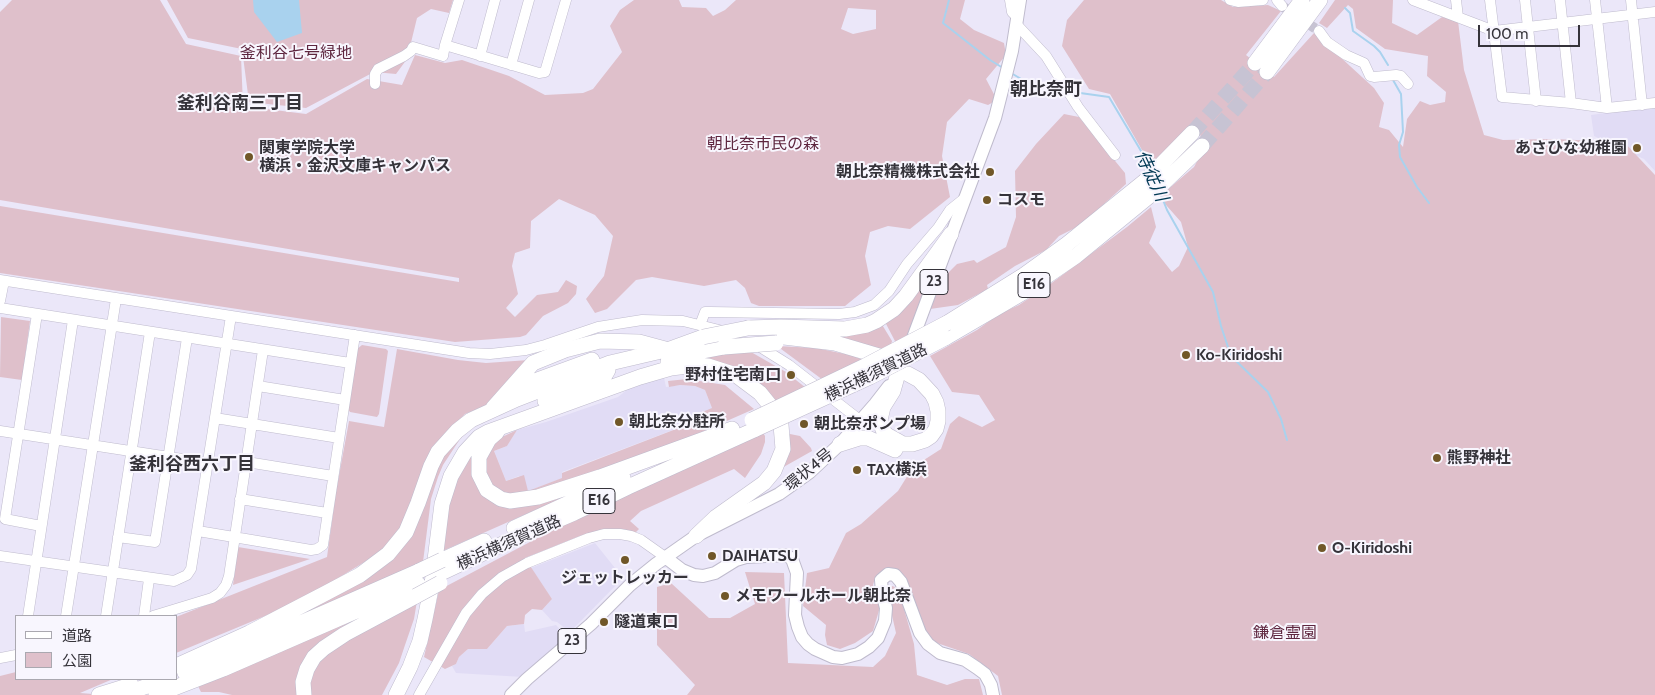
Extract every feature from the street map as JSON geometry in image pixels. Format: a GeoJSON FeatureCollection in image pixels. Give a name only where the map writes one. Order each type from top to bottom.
{"type":"FeatureCollection","features":[{"type":"Feature","properties":{"kind":"highway"},"geometry":{"type":"LineString","coordinates":[[1255,62],[1302,0]]}},
{"type":"Feature","properties":{"kind":"highway"},"geometry":{"type":"LineString","coordinates":[[1267,72],[1290,44],[1320,0]]}},
{"type":"Feature","properties":{"kind":"highway","name":"横浜横須賀道路"},"geometry":{"type":"LineString","coordinates":[[156,695],[250,658],[418,584],[732,429],[754,425],[862,381],[945,338],[990,313],[1045,278],[1114,217],[1145,180],[1192,133]]}},
{"type":"Feature","properties":{"kind":"highway","name":"横浜横須賀道路"},"geometry":{"type":"LineString","coordinates":[[441,572],[574,513],[754,425],[947,322],[1153,193],[1202,146]]}},
{"type":"Feature","properties":{"kind":"highway"},"geometry":{"type":"LineString","coordinates":[[517,398],[533,363],[591,343],[605,341],[639,342],[664,348],[702,331],[781,327],[845,329],[867,325],[894,309],[906,296],[951,234]]}},
{"type":"Feature","properties":{"kind":"highway"},"geometry":{"type":"LineString","coordinates":[[526,377],[664,348],[773,340],[834,348],[899,366],[929,381],[942,399],[945,410],[943,432],[931,446],[913,452],[894,450],[868,438],[859,438],[840,444]]}},
{"type":"Feature","properties":{"kind":"highway"},"geometry":{"type":"LineString","coordinates":[[396,695],[413,658],[425,619],[432,584],[442,504],[456,464],[472,444],[488,432],[515,422],[546,417],[617,391],[630,380],[654,366],[722,344]]}},
{"type":"Feature","properties":{"kind":"highway"},"geometry":{"type":"LineString","coordinates":[[387,695],[404,662],[419,618],[434,502],[445,470],[459,446],[466,437],[517,398],[608,370],[622,356]]}},
{"type":"Feature","properties":{"kind":"highway"},"geometry":{"type":"LineString","coordinates":[[178,665],[250,633],[318,598],[360,575],[388,554],[406,532],[438,452],[457,431],[472,420],[517,398],[622,356]]}},
{"type":"Feature","properties":{"kind":"highway"},"geometry":{"type":"LineString","coordinates":[[630,380],[689,365],[722,369],[736,375],[760,393],[777,414],[781,425],[783,449],[774,471],[764,484],[716,517],[696,536]]}},
{"type":"Feature","properties":{"kind":"highway"},"geometry":{"type":"LineString","coordinates":[[899,366],[932,394],[938,412],[936,429],[931,436],[912,444],[903,444],[886,434],[880,420],[893,390],[899,366]]}},
{"type":"Feature","properties":{"kind":"highway"},"geometry":{"type":"LineString","coordinates":[[515,422],[489,439],[479,457],[478,466],[479,474],[487,490],[502,499],[510,501],[538,497],[600,478],[732,429]]}},
{"type":"Feature","properties":{"kind":"highway"},"geometry":{"type":"LineString","coordinates":[[304,695],[303,682],[307,669],[314,657],[324,648],[418,584],[441,572]]}},
{"type":"Feature","properties":{"kind":"highway","name":"横浜横須賀道路"},"geometry":{"type":"LineString","coordinates":[[178,675],[418,584]]}},
{"type":"Feature","properties":{"kind":"highway"},"geometry":{"type":"LineString","coordinates":[[99,695],[143,680]]}},
{"type":"Feature","properties":{"kind":"highway"},"geometry":{"type":"LineString","coordinates":[[121,695],[165,680]]}},
{"type":"Feature","properties":{"kind":"main road","name":"環状4号"},"geometry":{"type":"LineString","coordinates":[[511,695],[591,624],[630,585],[665,557],[696,536],[779,494],[810,472],[840,444],[888,387],[911,344],[995,118],[1010,61],[1020,0]]}},
{"type":"Feature","properties":{"kind":"main road"},"geometry":{"type":"LineString","coordinates":[[665,557],[682,570],[702,576],[715,574],[736,560],[786,555],[792,559],[797,573],[795,615],[798,628],[808,644],[815,650],[833,657],[842,658],[858,654],[870,647],[878,638],[886,621],[886,608],[880,585],[881,580],[888,574],[895,575],[901,582],[920,633],[928,644],[940,653],[965,660],[985,674],[991,685],[993,695]]}},
{"type":"Feature","properties":{"kind":"street"},"geometry":{"type":"LineString","coordinates":[[375,84],[375,74],[378,69],[404,56],[411,51],[413,46],[443,56],[459,0]]}},
{"type":"Feature","properties":{"kind":"street"},"geometry":{"type":"LineString","coordinates":[[480,56],[495,0]]}},
{"type":"Feature","properties":{"kind":"street"},"geometry":{"type":"LineString","coordinates":[[511,65],[529,0]]}},
{"type":"Feature","properties":{"kind":"street"},"geometry":{"type":"LineString","coordinates":[[445,45],[511,65],[545,72],[566,0]]}},
{"type":"Feature","properties":{"kind":"street"},"geometry":{"type":"LineString","coordinates":[[1010,0],[1012,12],[1017,22],[1046,56],[1078,107],[1115,155]]}},
{"type":"Feature","properties":{"kind":"street"},"geometry":{"type":"LineString","coordinates":[[1230,0],[1238,2],[1263,0]]}},
{"type":"Feature","properties":{"kind":"street"},"geometry":{"type":"LineString","coordinates":[[1456,0],[1458,18]]}},
{"type":"Feature","properties":{"kind":"street"},"geometry":{"type":"LineString","coordinates":[[1490,0],[1502,97],[1607,108],[1655,103]]}},
{"type":"Feature","properties":{"kind":"street"},"geometry":{"type":"LineString","coordinates":[[1525,0],[1536,100]]}},
{"type":"Feature","properties":{"kind":"street"},"geometry":{"type":"LineString","coordinates":[[1560,0],[1571,103]]}},
{"type":"Feature","properties":{"kind":"street"},"geometry":{"type":"LineString","coordinates":[[1595,0],[1607,108]]}},
{"type":"Feature","properties":{"kind":"street"},"geometry":{"type":"LineString","coordinates":[[1631,0],[1642,105]]}},
{"type":"Feature","properties":{"kind":"street"},"geometry":{"type":"LineString","coordinates":[[1419,1],[1494,31],[1655,12],[1655,16]]}},
{"type":"Feature","properties":{"kind":"street"},"geometry":{"type":"LineString","coordinates":[[1319,31],[1327,42],[1364,63],[1370,76],[1396,75],[1400,76],[1408,84]]}},
{"type":"Feature","properties":{"kind":"street"},"geometry":{"type":"LineString","coordinates":[[702,331],[705,312],[839,314],[854,312],[874,305],[889,291],[907,264],[938,228],[950,210],[965,198]]}},
{"type":"Feature","properties":{"kind":"street"},"geometry":{"type":"LineString","coordinates":[[0,301],[2,280],[447,350],[490,354],[536,348],[580,332],[619,323],[662,320],[702,331],[733,334],[768,351],[861,421]]}},
{"type":"Feature","properties":{"kind":"street"},"geometry":{"type":"LineString","coordinates":[[66,615],[116,299]]}},
{"type":"Feature","properties":{"kind":"street"},"geometry":{"type":"LineString","coordinates":[[0,308],[350,363]]}},
{"type":"Feature","properties":{"kind":"street"},"geometry":{"type":"LineString","coordinates":[[37,314],[5,519],[41,526]]}},
{"type":"Feature","properties":{"kind":"street"},"geometry":{"type":"LineString","coordinates":[[0,556],[37,560],[150,579],[174,581],[187,575],[191,569],[198,531],[231,316]]}},
{"type":"Feature","properties":{"kind":"street"},"geometry":{"type":"LineString","coordinates":[[28,615],[74,320]]}},
{"type":"Feature","properties":{"kind":"street"},"geometry":{"type":"LineString","coordinates":[[106,615],[150,332]]}},
{"type":"Feature","properties":{"kind":"street"},"geometry":{"type":"LineString","coordinates":[[198,531],[311,550],[323,545],[355,336]]}},
{"type":"Feature","properties":{"kind":"street"},"geometry":{"type":"LineString","coordinates":[[118,537],[155,542],[187,338]]}},
{"type":"Feature","properties":{"kind":"street"},"geometry":{"type":"LineString","coordinates":[[156,615],[212,598],[220,593],[226,585],[247,462],[263,350]]}},
{"type":"Feature","properties":{"kind":"street"},"geometry":{"type":"LineString","coordinates":[[258,386],[344,400]]}},
{"type":"Feature","properties":{"kind":"street"},"geometry":{"type":"LineString","coordinates":[[215,418],[339,438]]}},
{"type":"Feature","properties":{"kind":"street"},"geometry":{"type":"LineString","coordinates":[[0,430],[208,463]]}},
{"type":"Feature","properties":{"kind":"street"},"geometry":{"type":"LineString","coordinates":[[247,462],[333,476]]}},
{"type":"Feature","properties":{"kind":"street"},"geometry":{"type":"LineString","coordinates":[[240,499],[327,513]]}},
{"type":"Feature","properties":{"kind":"street"},"geometry":{"type":"LineString","coordinates":[[419,695],[466,613],[482,594],[502,577],[527,563],[589,538],[604,534],[631,536],[648,544],[665,557]]}},
{"type":"Feature","properties":{"kind":"street"},"geometry":{"type":"LineString","coordinates":[[144,615],[150,579]]}},
{"type":"Feature","properties":{"kind":"street"},"geometry":{"type":"LineString","coordinates":[[0,658],[15,654]]}},
{"type":"Feature","properties":{"kind":"shaded area","name":"あさひな幼稚園"},"geometry":{"type":"Polygon","coordinates":[[[1655,106],[1655,171],[1644,159],[1594,136],[1591,115],[1655,106]]]}},
{"type":"Feature","properties":{"kind":"shaded area"},"geometry":{"type":"Polygon","coordinates":[[[663,373],[666,387],[680,385],[695,386],[705,390],[712,408],[702,419],[562,472],[563,478],[528,491],[519,476],[506,481],[494,451],[507,446],[517,430],[618,397],[638,381],[663,373]]]}},
{"type":"Feature","properties":{"kind":"shaded area"},"geometry":{"type":"Polygon","coordinates":[[[595,543],[623,578],[570,632],[557,622],[552,621],[542,610],[552,599],[531,568],[595,543]]]}},
{"type":"Feature","properties":{"kind":"shaded area"},"geometry":{"type":"Polygon","coordinates":[[[524,624],[525,632],[556,625],[567,637],[523,677],[456,673],[452,666],[456,664],[459,657],[468,649],[487,649],[507,626],[524,624]]]}},
{"type":"Feature","properties":{"kind":"green space","name":"朝比奈市民の森"},"geometry":{"type":"Polygon","coordinates":[[[12,0],[160,0],[186,44],[241,56],[243,106],[306,114],[367,79],[402,85],[415,55],[445,63],[462,60],[509,76],[545,95],[583,93],[593,89],[622,52],[610,26],[620,10],[634,0],[679,0],[682,7],[706,8],[713,16],[725,10],[736,0],[965,0],[960,19],[974,30],[1004,43],[1006,55],[986,79],[997,100],[988,105],[969,99],[947,122],[942,156],[950,197],[910,229],[888,226],[870,232],[865,256],[871,285],[845,306],[759,306],[751,303],[745,288],[736,280],[704,286],[652,277],[636,280],[607,309],[595,313],[586,299],[604,276],[613,236],[595,215],[559,199],[531,221],[530,248],[515,253],[512,266],[518,294],[506,308],[515,317],[537,295],[558,292],[566,280],[577,286],[576,294],[568,303],[543,316],[526,335],[455,342],[0,273],[0,206],[459,282],[459,278],[0,200],[0,12],[12,0]],[[848,8],[841,29],[853,34],[876,29],[876,10],[848,8]]]}},
{"type":"Feature","properties":{"kind":"green space","name":"釜利谷七号緑地"},"geometry":{"type":"Polygon","coordinates":[[[167,0],[453,0],[449,13],[431,9],[417,18],[407,59],[396,74],[374,72],[306,108],[249,102],[242,49],[188,38],[167,0]]]}},
{"type":"Feature","properties":{"kind":"green space","name":"鎌倉霊園"},"geometry":{"type":"Polygon","coordinates":[[[1084,0],[1221,0],[1233,7],[1268,5],[1281,11],[1246,55],[1274,77],[1314,33],[1374,88],[1384,103],[1379,127],[1389,130],[1403,147],[1407,119],[1420,101],[1430,105],[1445,102],[1446,92],[1427,76],[1428,56],[1385,49],[1356,28],[1353,9],[1348,5],[1327,28],[1319,23],[1335,0],[1393,0],[1392,23],[1417,35],[1442,17],[1458,21],[1464,70],[1484,135],[1503,140],[1553,139],[1624,142],[1655,175],[1655,695],[1002,695],[998,676],[969,654],[934,642],[924,629],[907,580],[899,570],[886,569],[875,578],[873,585],[880,607],[873,631],[855,643],[840,649],[827,645],[826,625],[803,606],[807,573],[829,568],[846,533],[861,524],[898,491],[913,467],[941,449],[950,424],[959,416],[982,427],[995,420],[979,395],[952,392],[930,356],[977,330],[999,314],[1019,305],[1049,285],[1151,207],[1156,227],[1149,243],[1172,272],[1179,266],[1188,247],[1181,222],[1159,197],[1194,167],[1204,149],[1200,134],[1192,126],[1150,164],[1110,94],[1089,89],[1062,46],[1067,20],[1084,0]]]}},
{"type":"Feature","properties":{"kind":"green space"},"geometry":{"type":"Polygon","coordinates":[[[1064,114],[1079,117],[1125,173],[1126,184],[1081,225],[1059,236],[1046,250],[1015,266],[987,285],[988,289],[958,305],[930,309],[941,280],[957,264],[974,260],[977,263],[1006,247],[1016,217],[1015,171],[1036,144],[1064,114]]]}},
{"type":"Feature","properties":{"kind":"green space"},"geometry":{"type":"Polygon","coordinates":[[[938,256],[908,337],[896,343],[884,320],[938,256]]]}},
{"type":"Feature","properties":{"kind":"green space"},"geometry":{"type":"Polygon","coordinates":[[[1,317],[30,321],[22,380],[0,377],[1,317]]]}},
{"type":"Feature","properties":{"kind":"green space"},"geometry":{"type":"Polygon","coordinates":[[[881,323],[892,341],[891,345],[879,352],[762,330],[881,323]]]}},
{"type":"Feature","properties":{"kind":"green space"},"geometry":{"type":"Polygon","coordinates":[[[362,345],[388,351],[377,417],[350,412],[347,408],[357,349],[362,345]]]}},
{"type":"Feature","properties":{"kind":"green space"},"geometry":{"type":"Polygon","coordinates":[[[777,346],[816,348],[864,360],[823,380],[777,346]]]}},
{"type":"Feature","properties":{"kind":"green space"},"geometry":{"type":"Polygon","coordinates":[[[744,348],[786,372],[806,388],[773,402],[699,362],[702,355],[744,348]]]}},
{"type":"Feature","properties":{"kind":"green space"},"geometry":{"type":"Polygon","coordinates":[[[397,349],[486,363],[529,360],[487,405],[465,414],[432,449],[399,531],[379,553],[301,601],[178,652],[178,616],[327,557],[349,421],[384,427],[397,349]]]}},
{"type":"Feature","properties":{"kind":"green space"},"geometry":{"type":"Polygon","coordinates":[[[687,379],[725,385],[754,409],[679,442],[571,483],[505,496],[493,489],[485,477],[486,452],[502,437],[517,430],[507,446],[494,451],[506,481],[524,475],[528,491],[562,478],[562,473],[702,419],[700,413],[712,408],[705,390],[695,386],[680,385],[669,387],[668,381],[687,379]]]}},
{"type":"Feature","properties":{"kind":"green space"},"geometry":{"type":"Polygon","coordinates":[[[471,429],[460,439],[443,465],[438,477],[431,499],[423,562],[256,636],[382,565],[439,460],[455,438],[471,429]]]}},
{"type":"Feature","properties":{"kind":"green space"},"geometry":{"type":"Polygon","coordinates":[[[762,431],[765,436],[765,442],[761,454],[745,478],[734,469],[641,511],[630,521],[639,529],[634,534],[604,529],[580,536],[525,558],[552,599],[542,610],[532,609],[525,615],[524,624],[507,626],[487,649],[468,649],[459,657],[456,664],[445,669],[424,657],[439,590],[600,505],[762,431]]]}},
{"type":"Feature","properties":{"kind":"green space"},"geometry":{"type":"Polygon","coordinates":[[[785,433],[800,436],[812,451],[780,469],[785,433]]]}},
{"type":"Feature","properties":{"kind":"green space"},"geometry":{"type":"Polygon","coordinates":[[[482,439],[473,462],[493,500],[570,490],[567,496],[438,553],[454,473],[482,439]]]}},
{"type":"Feature","properties":{"kind":"green space"},"geometry":{"type":"Polygon","coordinates":[[[238,547],[310,559],[233,585],[238,547]]]}},
{"type":"Feature","properties":{"kind":"green space"},"geometry":{"type":"Polygon","coordinates":[[[745,572],[784,573],[788,663],[873,667],[885,656],[896,633],[886,589],[892,586],[898,588],[914,644],[917,675],[947,685],[965,679],[979,679],[983,695],[687,695],[695,685],[657,645],[657,587],[671,583],[709,618],[730,618],[755,604],[745,572]]]}},
{"type":"Feature","properties":{"kind":"green space"},"geometry":{"type":"Polygon","coordinates":[[[410,592],[316,648],[299,695],[232,695],[219,692],[201,692],[198,686],[410,592]]]}},
{"type":"Feature","properties":{"kind":"green space"},"geometry":{"type":"Polygon","coordinates":[[[417,601],[414,619],[399,663],[382,695],[307,695],[309,673],[331,648],[417,601]]]}},
{"type":"Feature","properties":{"kind":"green space"},"geometry":{"type":"Polygon","coordinates":[[[15,672],[15,680],[111,680],[80,693],[107,695],[0,695],[0,676],[15,672]]]}},
{"type":"Feature","properties":{"kind":"water"},"geometry":{"type":"Polygon","coordinates":[[[253,0],[299,0],[302,33],[277,42],[254,12],[253,0]]]}},
{"type":"Feature","properties":{"kind":"waterway","name":"侍従川"},"geometry":{"type":"LineString","coordinates":[[949,0],[943,23],[1003,68]]}},
{"type":"Feature","properties":{"kind":"waterway"},"geometry":{"type":"LineString","coordinates":[[1345,8],[1350,13],[1353,31],[1374,46],[1388,65]]}},
{"type":"Feature","properties":{"kind":"waterway","name":"侍従川"},"geometry":{"type":"LineString","coordinates":[[1011,73],[1045,93],[1063,92]]}},
{"type":"Feature","properties":{"kind":"waterway"},"geometry":{"type":"LineString","coordinates":[[1393,80],[1401,94],[1403,132],[1399,145],[1400,157],[1417,187],[1429,203]]}},
{"type":"Feature","properties":{"kind":"waterway","name":"侍従川"},"geometry":{"type":"LineString","coordinates":[[1073,92],[1109,97],[1144,156],[1149,168]]}},
{"type":"Feature","properties":{"kind":"waterway","name":"侍従川"},"geometry":{"type":"LineString","coordinates":[[1161,195],[1167,210],[1213,292],[1221,326],[1231,356],[1268,392],[1281,419],[1287,440]]}},
{"type":"Feature","properties":{"kind":"tunnel"},"geometry":{"type":"LineString","coordinates":[[1282,6],[1319,31]]}},
{"type":"Feature","properties":{"kind":"tunnel"},"geometry":{"type":"LineString","coordinates":[[1192,133],[1255,63]]}},
{"type":"Feature","properties":{"kind":"tunnel"},"geometry":{"type":"LineString","coordinates":[[1202,146],[1267,72]]}},
{"type":"Feature","properties":{"kind":"place","name":"あさひな幼稚園"},"geometry":{"type":"Point","coordinates":[1637,148]}},
{"type":"Feature","properties":{"kind":"place","name":"関東学院大学 横浜・金沢文庫キャンパス"},"geometry":{"type":"Point","coordinates":[249,157]}},
{"type":"Feature","properties":{"kind":"place","name":"朝比奈精機株式会社"},"geometry":{"type":"Point","coordinates":[990,172]}},
{"type":"Feature","properties":{"kind":"place","name":"コスモ"},"geometry":{"type":"Point","coordinates":[987,200]}},
{"type":"Feature","properties":{"kind":"place","name":"Ko-Kiridoshi"},"geometry":{"type":"Point","coordinates":[1186,355]}},
{"type":"Feature","properties":{"kind":"place","name":"野村住宅南口"},"geometry":{"type":"Point","coordinates":[791,375]}},
{"type":"Feature","properties":{"kind":"place","name":"朝比奈分駐所"},"geometry":{"type":"Point","coordinates":[619,422]}},
{"type":"Feature","properties":{"kind":"place","name":"朝比奈ポンプ場"},"geometry":{"type":"Point","coordinates":[804,424]}},
{"type":"Feature","properties":{"kind":"place","name":"熊野神社"},"geometry":{"type":"Point","coordinates":[1437,458]}},
{"type":"Feature","properties":{"kind":"place","name":"TAX横浜"},"geometry":{"type":"Point","coordinates":[857,470]}},
{"type":"Feature","properties":{"kind":"place","name":"O-Kiridoshi"},"geometry":{"type":"Point","coordinates":[1322,548]}},
{"type":"Feature","properties":{"kind":"place","name":"DAIHATSU"},"geometry":{"type":"Point","coordinates":[712,556]}},
{"type":"Feature","properties":{"kind":"place","name":"ジェットレッカー"},"geometry":{"type":"Point","coordinates":[625,560]}},
{"type":"Feature","properties":{"kind":"place","name":"メモワールホール朝比奈"},"geometry":{"type":"Point","coordinates":[725,596]}},
{"type":"Feature","properties":{"kind":"place","name":"隧道東口"},"geometry":{"type":"Point","coordinates":[604,622]}},
{"type":"Feature","properties":{"kind":"district","name":"朝比奈町"},"geometry":{"type":"Point","coordinates":[1046,90]}},
{"type":"Feature","properties":{"kind":"district","name":"釜利谷南三丁目"},"geometry":{"type":"Point","coordinates":[240,104]}},
{"type":"Feature","properties":{"kind":"district","name":"釜利谷西六丁目"},"geometry":{"type":"Point","coordinates":[192,465]}}]}
